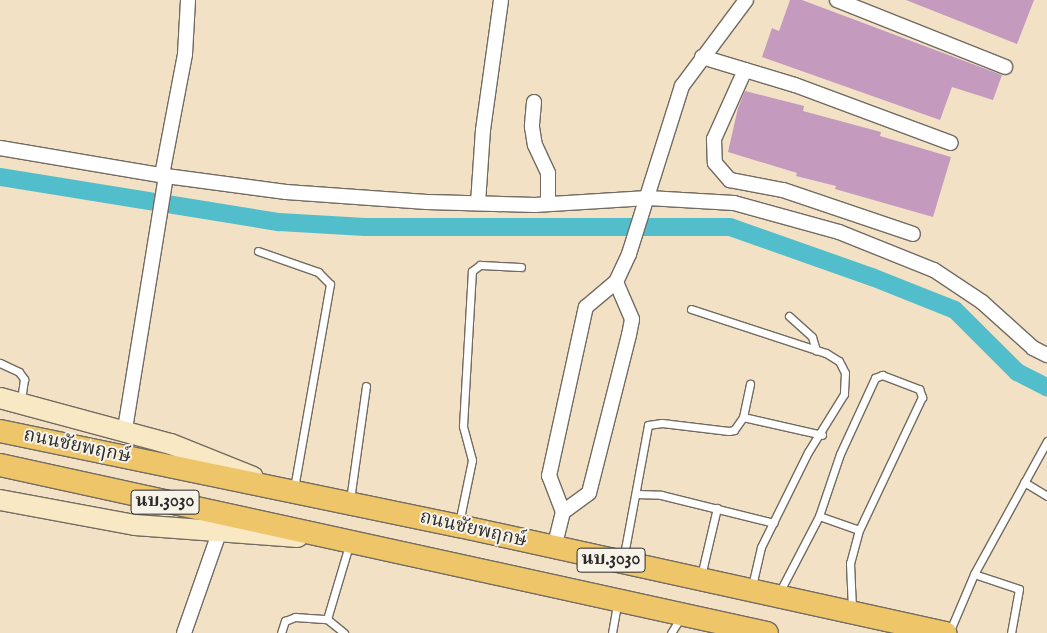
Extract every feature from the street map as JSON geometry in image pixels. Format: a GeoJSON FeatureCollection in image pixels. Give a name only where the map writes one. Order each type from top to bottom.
{"type":"FeatureCollection","features":[{"type":"Feature","properties":{"kind":"main road"},"geometry":{"type":"LineString","coordinates":[[0,398],[126,429],[208,458],[285,489]]}},
{"type":"Feature","properties":{"kind":"main road","name":"ถนนชัยพฤกษ์"},"geometry":{"type":"LineString","coordinates":[[0,431],[459,526],[945,633]]}},
{"type":"Feature","properties":{"kind":"main road","name":"ถนนชัยพฤกษ์"},"geometry":{"type":"LineString","coordinates":[[0,465],[618,601],[677,624],[767,633]]}},
{"type":"Feature","properties":{"kind":"main road"},"geometry":{"type":"LineString","coordinates":[[0,500],[135,525],[340,541]]}},
{"type":"Feature","properties":{"kind":"street"},"geometry":{"type":"LineString","coordinates":[[126,429],[185,54],[188,0]]}},
{"type":"Feature","properties":{"kind":"street"},"geometry":{"type":"LineString","coordinates":[[478,204],[483,130],[500,0]]}},
{"type":"Feature","properties":{"kind":"street"},"geometry":{"type":"LineString","coordinates":[[554,548],[563,512],[549,476],[586,307],[616,282],[646,203],[682,86],[702,56],[746,0]]}},
{"type":"Feature","properties":{"kind":"street"},"geometry":{"type":"LineString","coordinates":[[838,0],[1005,67]]}},
{"type":"Feature","properties":{"kind":"street"},"geometry":{"type":"LineString","coordinates":[[702,56],[951,144]]}},
{"type":"Feature","properties":{"kind":"street"},"geometry":{"type":"LineString","coordinates":[[745,70],[714,140],[715,163],[730,180],[783,190],[913,234]]}},
{"type":"Feature","properties":{"kind":"street"},"geometry":{"type":"LineString","coordinates":[[534,102],[532,127],[535,145],[548,174],[548,204]]}},
{"type":"Feature","properties":{"kind":"street"},"geometry":{"type":"LineString","coordinates":[[0,148],[164,178],[286,192],[478,204],[734,203],[839,232],[934,270],[982,302],[1033,348],[1047,355]]}},
{"type":"Feature","properties":{"kind":"street"},"geometry":{"type":"LineString","coordinates":[[563,512],[589,493],[629,335],[632,319],[616,282]]}},
{"type":"Feature","properties":{"kind":"street"},"geometry":{"type":"LineString","coordinates":[[184,633],[219,533]]}},
{"type":"Feature","properties":{"kind":"lane"},"geometry":{"type":"LineString","coordinates":[[258,251],[318,272],[330,284],[285,489]]}},
{"type":"Feature","properties":{"kind":"lane"},"geometry":{"type":"LineString","coordinates":[[459,526],[472,460],[463,426],[472,271],[480,265],[521,268]]}},
{"type":"Feature","properties":{"kind":"lane"},"geometry":{"type":"LineString","coordinates":[[691,308],[816,350],[839,361],[846,383],[844,394],[822,434],[808,452],[761,547],[751,590]]}},
{"type":"Feature","properties":{"kind":"lane"},"geometry":{"type":"LineString","coordinates":[[789,316],[812,336],[816,350]]}},
{"type":"Feature","properties":{"kind":"lane"},"geometry":{"type":"LineString","coordinates":[[0,363],[19,372],[24,379],[21,403]]}},
{"type":"Feature","properties":{"kind":"lane"},"geometry":{"type":"LineString","coordinates":[[778,595],[819,516],[840,454],[875,378],[882,375],[919,389],[922,397],[859,530],[850,563],[852,613]]}},
{"type":"Feature","properties":{"kind":"lane"},"geometry":{"type":"LineString","coordinates":[[622,562],[648,425],[662,424],[734,430],[743,417],[750,384]]}},
{"type":"Feature","properties":{"kind":"lane"},"geometry":{"type":"LineString","coordinates":[[350,503],[366,386]]}},
{"type":"Feature","properties":{"kind":"lane"},"geometry":{"type":"LineString","coordinates":[[743,417],[822,434]]}},
{"type":"Feature","properties":{"kind":"lane"},"geometry":{"type":"LineString","coordinates":[[949,633],[974,574],[1047,441]]}},
{"type":"Feature","properties":{"kind":"lane"},"geometry":{"type":"LineString","coordinates":[[1024,482],[1047,496]]}},
{"type":"Feature","properties":{"kind":"lane"},"geometry":{"type":"LineString","coordinates":[[636,494],[661,494],[774,523]]}},
{"type":"Feature","properties":{"kind":"lane"},"geometry":{"type":"LineString","coordinates":[[700,580],[717,508]]}},
{"type":"Feature","properties":{"kind":"lane"},"geometry":{"type":"LineString","coordinates":[[819,516],[859,530]]}},
{"type":"Feature","properties":{"kind":"lane"},"geometry":{"type":"LineString","coordinates":[[327,619],[340,541]]}},
{"type":"Feature","properties":{"kind":"lane"},"geometry":{"type":"LineString","coordinates":[[974,574],[1019,589],[1011,633]]}},
{"type":"Feature","properties":{"kind":"lane"},"geometry":{"type":"LineString","coordinates":[[612,633],[618,601]]}},
{"type":"Feature","properties":{"kind":"lane"},"geometry":{"type":"LineString","coordinates":[[281,633],[285,621],[290,618],[327,619],[344,633]]}},
{"type":"Feature","properties":{"kind":"building"},"geometry":{"type":"Polygon","coordinates":[[[790,0],[802,0],[1002,75],[993,100],[952,87],[940,120],[762,57],[772,28],[779,31],[790,0]]]}},
{"type":"Feature","properties":{"kind":"building"},"geometry":{"type":"Polygon","coordinates":[[[906,0],[1034,0],[1017,44],[906,0]]]}},
{"type":"Feature","properties":{"kind":"building"},"geometry":{"type":"Polygon","coordinates":[[[745,91],[804,106],[803,111],[881,132],[880,136],[951,157],[933,217],[835,189],[836,186],[796,176],[797,173],[728,152],[738,108],[745,91]]]}},
{"type":"Feature","properties":{"kind":"waterway"},"geometry":{"type":"LineString","coordinates":[[0,177],[279,222],[365,227],[730,227],[872,277],[955,310],[1017,372],[1047,387]]}}]}
